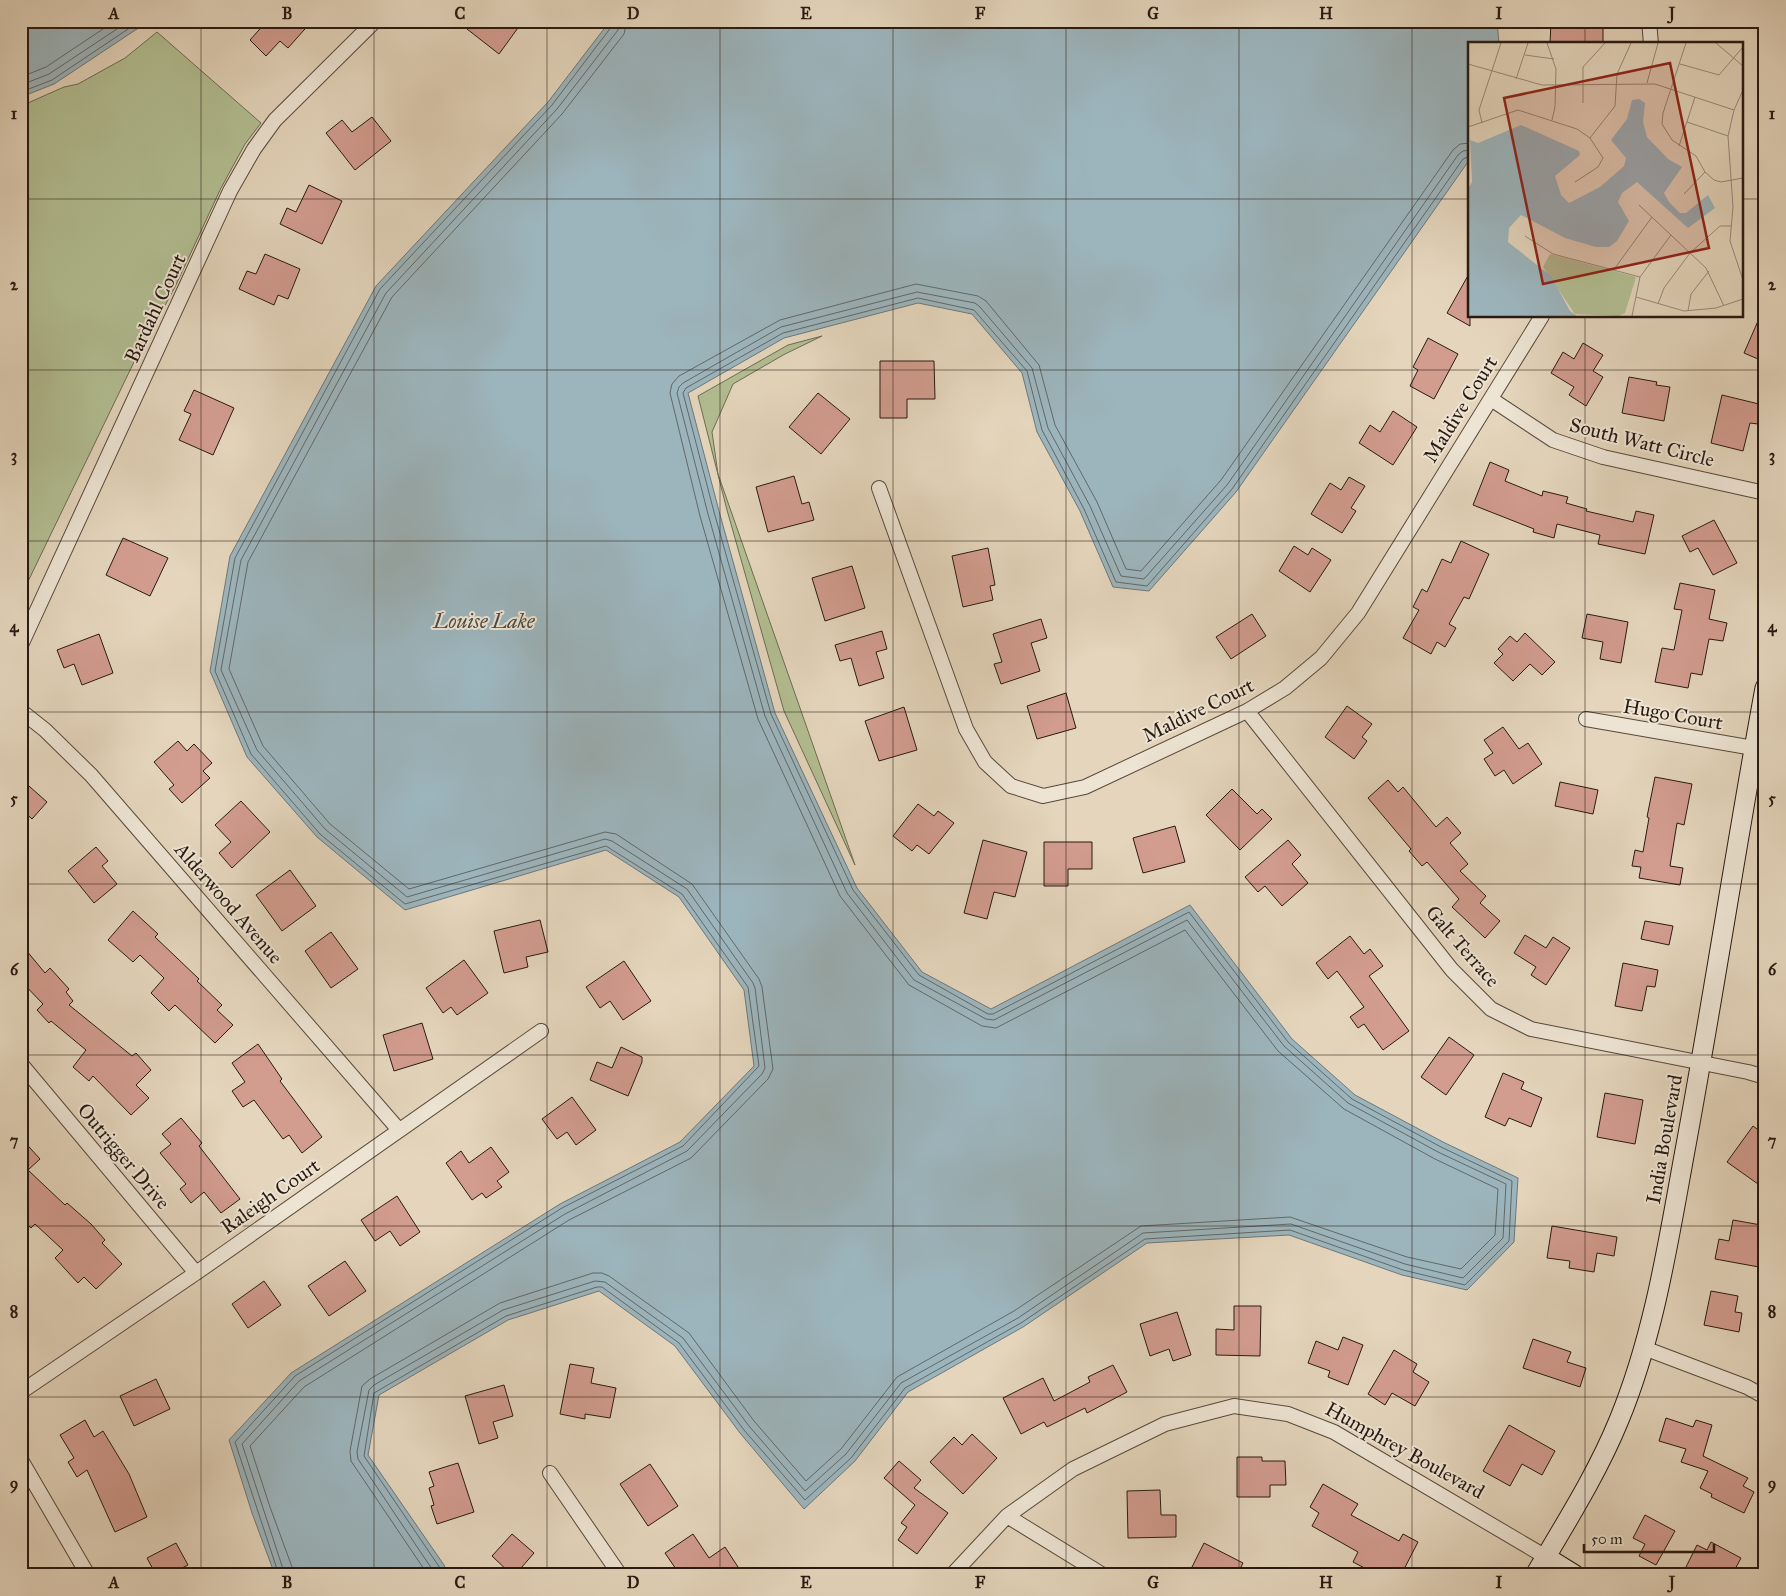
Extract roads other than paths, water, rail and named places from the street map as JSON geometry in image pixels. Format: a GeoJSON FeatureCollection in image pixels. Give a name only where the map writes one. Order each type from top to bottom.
{"type":"FeatureCollection","features":[{"type":"Feature","properties":{"kind":"street","name":"Bardahl Court"},"geometry":{"type":"LineString","coordinates":[[21,645],[230,191],[254,149],[276,120],[375,21]]}},
{"type":"Feature","properties":{"kind":"street"},"geometry":{"type":"LineString","coordinates":[[1649,21],[1651,42]]}},
{"type":"Feature","properties":{"kind":"street","name":"Maldive Court"},"geometry":{"type":"LineString","coordinates":[[879,488],[966,729],[985,762],[1011,786],[1043,796],[1085,787],[1247,710],[1285,688],[1321,658],[1358,613],[1541,318]]}},
{"type":"Feature","properties":{"kind":"street","name":"South Watt Circle"},"geometry":{"type":"LineString","coordinates":[[1491,399],[1553,440],[1603,457],[1765,493]]}},
{"type":"Feature","properties":{"kind":"street","name":"India Boulevard"},"geometry":{"type":"LineString","coordinates":[[1535,1575],[1589,1482],[1619,1420],[1644,1348],[1668,1244],[1759,749],[1765,688]]}},
{"type":"Feature","properties":{"kind":"street","name":"Galt Terrace"},"geometry":{"type":"LineString","coordinates":[[1247,710],[1452,970],[1491,1010],[1531,1029],[1701,1062],[1765,1077]]}},
{"type":"Feature","properties":{"kind":"street","name":"Alderwood Avenue"},"geometry":{"type":"LineString","coordinates":[[21,711],[45,730],[91,775],[398,1130]]}},
{"type":"Feature","properties":{"kind":"street","name":"Hugo Court"},"geometry":{"type":"LineString","coordinates":[[1586,719],[1759,749]]}},
{"type":"Feature","properties":{"kind":"street","name":"Raleigh Court"},"geometry":{"type":"LineString","coordinates":[[21,1392],[196,1273],[541,1031]]}},
{"type":"Feature","properties":{"kind":"street","name":"Outrigger Drive"},"geometry":{"type":"LineString","coordinates":[[21,1064],[196,1273]]}},
{"type":"Feature","properties":{"kind":"street"},"geometry":{"type":"LineString","coordinates":[[1644,1348],[1747,1387],[1765,1397]]}},
{"type":"Feature","properties":{"kind":"street","name":"Humphrey Boulevard"},"geometry":{"type":"LineString","coordinates":[[952,1575],[1007,1516],[1073,1469],[1165,1424],[1234,1406],[1288,1414],[1334,1432],[1576,1575]]}},
{"type":"Feature","properties":{"kind":"street"},"geometry":{"type":"LineString","coordinates":[[21,1460],[88,1575]]}},
{"type":"Feature","properties":{"kind":"street"},"geometry":{"type":"LineString","coordinates":[[550,1473],[620,1575]]}},
{"type":"Feature","properties":{"kind":"street"},"geometry":{"type":"LineString","coordinates":[[1007,1516],[1103,1575]]}},
{"type":"Feature","properties":{"kind":"water"},"geometry":{"type":"Polygon","coordinates":[[[21,21],[149,21],[54,84],[21,97],[21,21]]]}},
{"type":"Feature","properties":{"kind":"water","name":"Louise Lake"},"geometry":{"type":"Polygon","coordinates":[[[610,21],[1497,21],[1499,42],[1468,42],[1468,162],[1236,492],[1149,591],[1113,587],[1080,511],[1037,432],[1022,373],[972,314],[918,303],[784,338],[688,393],[775,713],[857,888],[922,972],[991,1009],[1190,905],[1292,1039],[1355,1095],[1443,1142],[1518,1178],[1514,1242],[1467,1290],[1402,1275],[1289,1235],[1147,1243],[1023,1327],[908,1392],[855,1461],[804,1509],[740,1433],[675,1346],[599,1291],[508,1320],[379,1395],[368,1455],[444,1565],[448,1575],[275,1575],[252,1513],[229,1440],[291,1373],[560,1204],[680,1142],[754,1066],[744,990],[679,897],[606,850],[405,910],[317,837],[247,757],[210,671],[230,556],[376,286],[548,102],[610,21]]]}}]}
